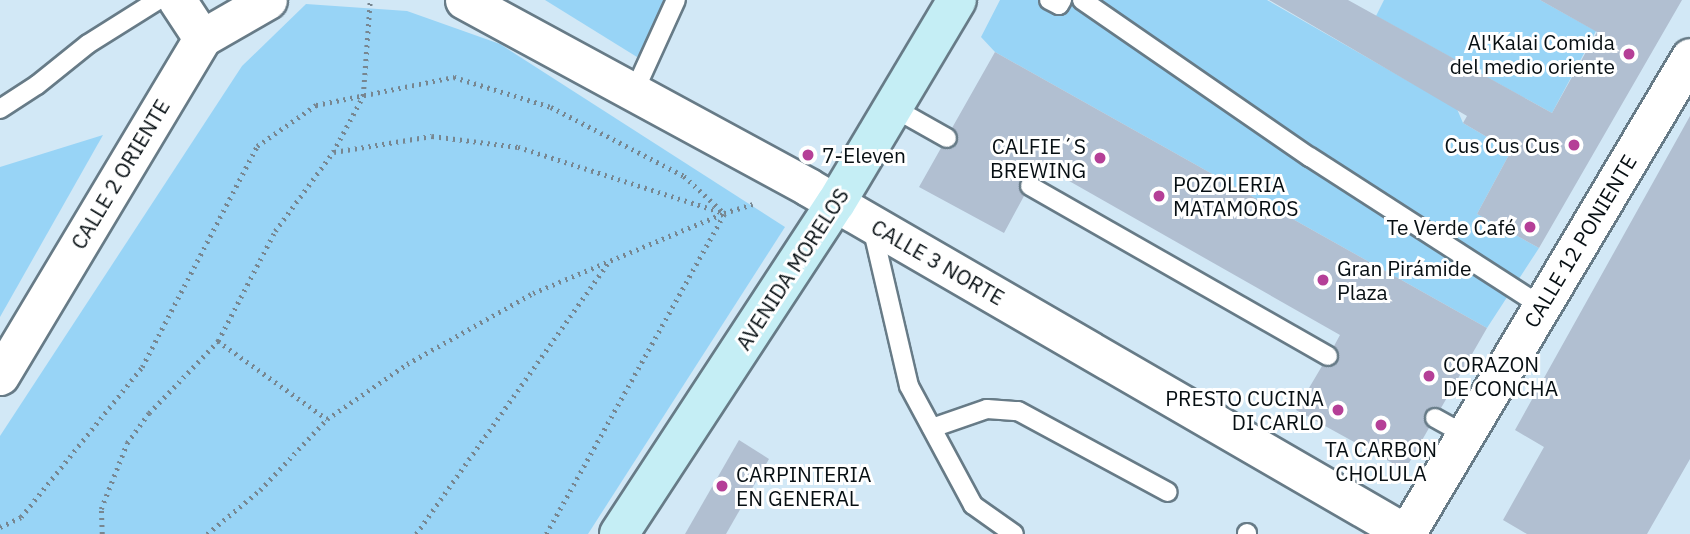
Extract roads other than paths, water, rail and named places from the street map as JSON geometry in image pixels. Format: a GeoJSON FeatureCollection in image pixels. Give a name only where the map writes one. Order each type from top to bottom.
{"type":"FeatureCollection","features":[{"type":"Feature","properties":{"kind":"main road","name":"AVENIDA MORELOS"},"geometry":{"type":"LineString","coordinates":[[619,534],[822,195],[892,107],[957,0]]}},
{"type":"Feature","properties":{"kind":"street"},"geometry":{"type":"LineString","coordinates":[[177,0],[202,38]]}},
{"type":"Feature","properties":{"kind":"street","name":"CALLE 2 ORIENTE"},"geometry":{"type":"LineString","coordinates":[[0,376],[202,38],[268,0]]}},
{"type":"Feature","properties":{"kind":"street","name":"CALLE 3 NORTE"},"geometry":{"type":"LineString","coordinates":[[464,0],[822,195],[1406,534]]}},
{"type":"Feature","properties":{"kind":"street","name":"CALLE 12 PONIENTE"},"geometry":{"type":"LineString","coordinates":[[1406,534],[1449,426],[1541,306],[1690,57]]}},
{"type":"Feature","properties":{"kind":"lane"},"geometry":{"type":"LineString","coordinates":[[0,110],[37,85],[88,44],[158,0]]}},
{"type":"Feature","properties":{"kind":"lane"},"geometry":{"type":"LineString","coordinates":[[634,92],[676,0]]}},
{"type":"Feature","properties":{"kind":"lane"},"geometry":{"type":"LineString","coordinates":[[1049,0],[1059,5],[1062,0]]}},
{"type":"Feature","properties":{"kind":"lane"},"geometry":{"type":"LineString","coordinates":[[1082,0],[1310,157],[1541,306]]}},
{"type":"Feature","properties":{"kind":"lane"},"geometry":{"type":"LineString","coordinates":[[892,107],[947,138]]}},
{"type":"Feature","properties":{"kind":"lane"},"geometry":{"type":"LineString","coordinates":[[1030,186],[1328,356]]}},
{"type":"Feature","properties":{"kind":"lane"},"geometry":{"type":"LineString","coordinates":[[871,224],[909,386],[974,505],[1014,534]]}},
{"type":"Feature","properties":{"kind":"lane"},"geometry":{"type":"LineString","coordinates":[[932,428],[987,409],[1018,411],[1168,492]]}},
{"type":"Feature","properties":{"kind":"place","name":"Al'Kalai Comida del medio oriente"},"geometry":{"type":"Point","coordinates":[1629,54]}},
{"type":"Feature","properties":{"kind":"place","name":"Cus Cus Cus"},"geometry":{"type":"Point","coordinates":[1574,145]}},
{"type":"Feature","properties":{"kind":"place","name":"7-Eleven"},"geometry":{"type":"Point","coordinates":[808,155]}},
{"type":"Feature","properties":{"kind":"place","name":"CALFIE´S BREWING"},"geometry":{"type":"Point","coordinates":[1100,158]}},
{"type":"Feature","properties":{"kind":"place","name":"POZOLERIA MATAMOROS"},"geometry":{"type":"Point","coordinates":[1159,196]}},
{"type":"Feature","properties":{"kind":"place","name":"Te Verde Café"},"geometry":{"type":"Point","coordinates":[1530,227]}},
{"type":"Feature","properties":{"kind":"place","name":"Gran Pirámide Plaza"},"geometry":{"type":"Point","coordinates":[1323,280]}},
{"type":"Feature","properties":{"kind":"place","name":"CORAZON DE CONCHA"},"geometry":{"type":"Point","coordinates":[1429,376]}},
{"type":"Feature","properties":{"kind":"place","name":"PRESTO CUCINA DI CARLO"},"geometry":{"type":"Point","coordinates":[1338,410]}},
{"type":"Feature","properties":{"kind":"place","name":"TA CARBON CHOLULA"},"geometry":{"type":"Point","coordinates":[1381,425]}},
{"type":"Feature","properties":{"kind":"place","name":"CARPINTERIA EN GENERAL"},"geometry":{"type":"Point","coordinates":[722,486]}}]}
